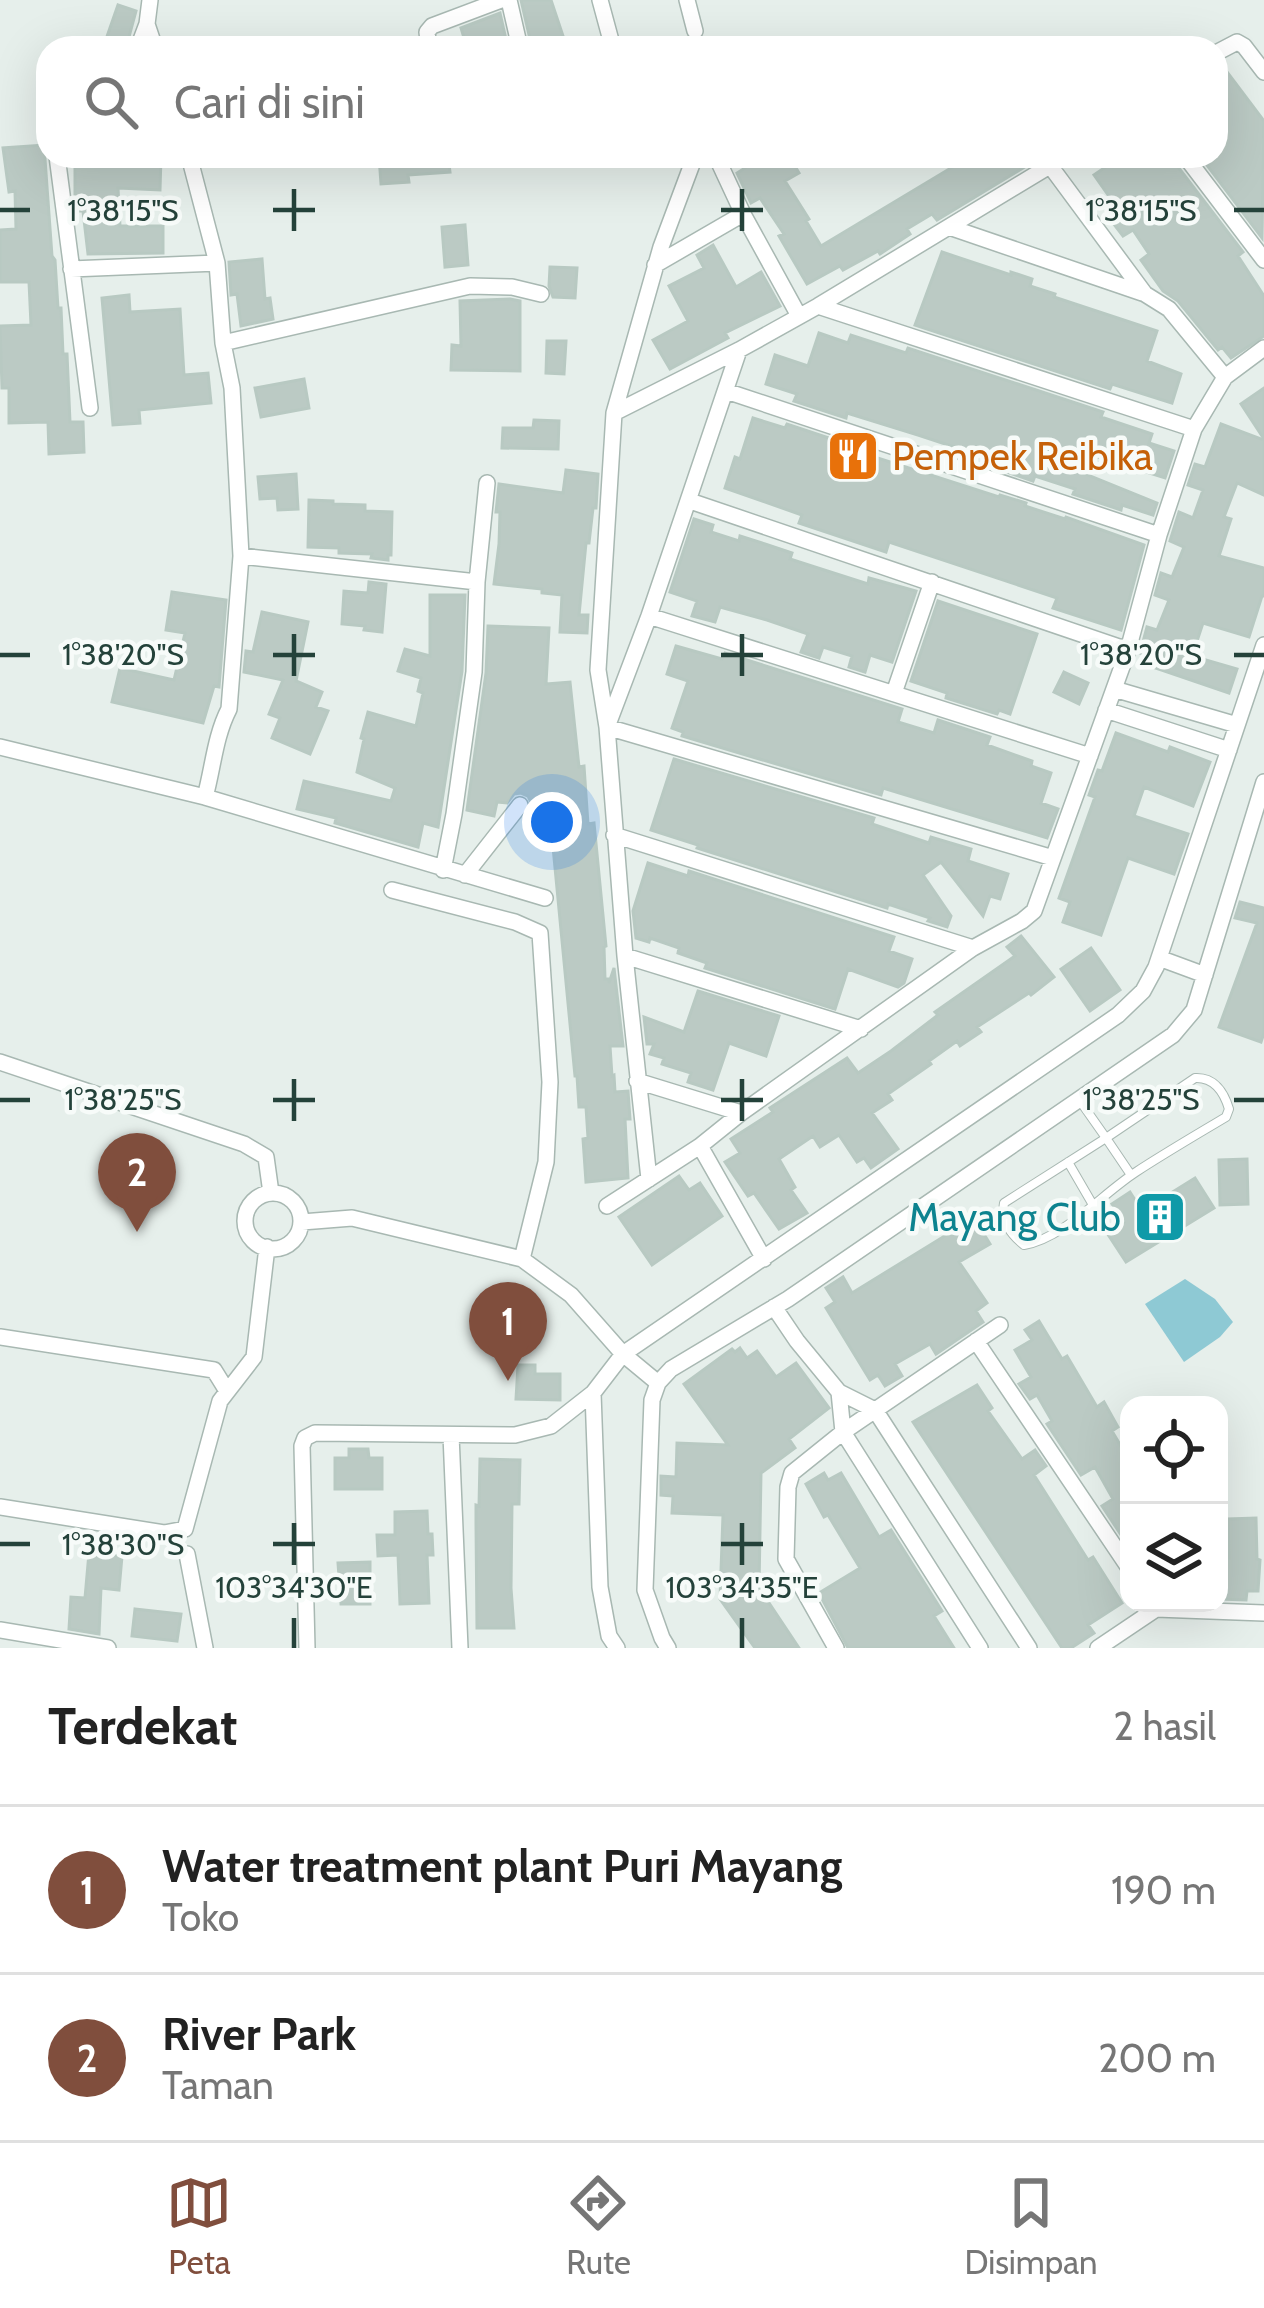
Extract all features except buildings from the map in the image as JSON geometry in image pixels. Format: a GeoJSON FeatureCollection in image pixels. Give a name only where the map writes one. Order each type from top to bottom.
{"type":"FeatureCollection","features":[{"type":"Feature","properties":{"kind":"street"},"geometry":{"type":"LineString","coordinates":[[143,36],[150,0]]}},
{"type":"Feature","properties":{"kind":"street"},"geometry":{"type":"LineString","coordinates":[[428,36],[432,26],[505,0],[516,36]]}},
{"type":"Feature","properties":{"kind":"street"},"geometry":{"type":"LineString","coordinates":[[600,0],[610,36]]}},
{"type":"Feature","properties":{"kind":"street"},"geometry":{"type":"LineString","coordinates":[[687,0],[695,31]]}},
{"type":"Feature","properties":{"kind":"street"},"geometry":{"type":"LineString","coordinates":[[147,25],[151,36]]}},
{"type":"Feature","properties":{"kind":"street"},"geometry":{"type":"LineString","coordinates":[[1228,47],[1237,42],[1244,46],[1264,72]]}},
{"type":"Feature","properties":{"kind":"street"},"geometry":{"type":"LineString","coordinates":[[58,168],[90,408]]}},
{"type":"Feature","properties":{"kind":"street"},"geometry":{"type":"LineString","coordinates":[[192,168],[217,263],[223,344],[232,388],[241,556],[229,709],[220,726],[205,797]]}},
{"type":"Feature","properties":{"kind":"street"},"geometry":{"type":"LineString","coordinates":[[649,1179],[598,670],[614,412],[690,168]]}},
{"type":"Feature","properties":{"kind":"street"},"geometry":{"type":"LineString","coordinates":[[722,168],[800,316]]}},
{"type":"Feature","properties":{"kind":"street"},"geometry":{"type":"LineString","coordinates":[[614,412],[818,306],[1049,168]]}},
{"type":"Feature","properties":{"kind":"street"},"geometry":{"type":"LineString","coordinates":[[1052,168],[1144,294]]}},
{"type":"Feature","properties":{"kind":"street"},"geometry":{"type":"LineString","coordinates":[[1194,168],[1264,260]]}},
{"type":"Feature","properties":{"kind":"street"},"geometry":{"type":"LineString","coordinates":[[656,265],[743,214]]}},
{"type":"Feature","properties":{"kind":"street"},"geometry":{"type":"LineString","coordinates":[[949,227],[1144,294],[1169,310],[1225,377]]}},
{"type":"Feature","properties":{"kind":"street"},"geometry":{"type":"LineString","coordinates":[[71,269],[217,263]]}},
{"type":"Feature","properties":{"kind":"street"},"geometry":{"type":"LineString","coordinates":[[223,344],[470,286],[512,287],[541,294]]}},
{"type":"Feature","properties":{"kind":"street"},"geometry":{"type":"LineString","coordinates":[[818,306],[1193,429]]}},
{"type":"Feature","properties":{"kind":"street"},"geometry":{"type":"LineString","coordinates":[[607,1206],[700,1146],[1034,910],[1128,650],[1193,429],[1225,377],[1264,348]]}},
{"type":"Feature","properties":{"kind":"street"},"geometry":{"type":"LineString","coordinates":[[607,727],[739,350]]}},
{"type":"Feature","properties":{"kind":"street"},"geometry":{"type":"LineString","coordinates":[[726,391],[1159,535]]}},
{"type":"Feature","properties":{"kind":"street"},"geometry":{"type":"LineString","coordinates":[[443,869],[474,672],[487,483]]}},
{"type":"Feature","properties":{"kind":"street"},"geometry":{"type":"LineString","coordinates":[[689,501],[1128,650]]}},
{"type":"Feature","properties":{"kind":"street"},"geometry":{"type":"LineString","coordinates":[[241,556],[477,582]]}},
{"type":"Feature","properties":{"kind":"street"},"geometry":{"type":"LineString","coordinates":[[894,693],[932,582]]}},
{"type":"Feature","properties":{"kind":"street"},"geometry":{"type":"LineString","coordinates":[[649,616],[1090,755]]}},
{"type":"Feature","properties":{"kind":"street"},"geometry":{"type":"LineString","coordinates":[[307,1648],[305,1438],[315,1433],[515,1435],[559,1422],[593,1394],[623,1354],[1118,1015],[1143,991],[1159,958],[1264,645]]}},
{"type":"Feature","properties":{"kind":"street"},"geometry":{"type":"LineString","coordinates":[[1114,689],[1237,725]]}},
{"type":"Feature","properties":{"kind":"street"},"geometry":{"type":"LineString","coordinates":[[1106,710],[1229,750]]}},
{"type":"Feature","properties":{"kind":"street"},"geometry":{"type":"LineString","coordinates":[[607,727],[1053,858]]}},
{"type":"Feature","properties":{"kind":"street"},"geometry":{"type":"LineString","coordinates":[[0,747],[205,797],[544,898]]}},
{"type":"Feature","properties":{"kind":"street"},"geometry":{"type":"LineString","coordinates":[[668,1648],[645,1590],[652,1400],[658,1384],[671,1369],[774,1307],[1173,1035],[1193,1010],[1264,782]]}},
{"type":"Feature","properties":{"kind":"street"},"geometry":{"type":"LineString","coordinates":[[465,875],[520,805]]}},
{"type":"Feature","properties":{"kind":"street"},"geometry":{"type":"LineString","coordinates":[[614,835],[974,948]]}},
{"type":"Feature","properties":{"kind":"street"},"geometry":{"type":"LineString","coordinates":[[392,890],[540,933],[550,1082],[546,1162],[522,1259]]}},
{"type":"Feature","properties":{"kind":"street"},"geometry":{"type":"LineString","coordinates":[[625,956],[861,1029]]}},
{"type":"Feature","properties":{"kind":"street"},"geometry":{"type":"LineString","coordinates":[[1159,958],[1205,975]]}},
{"type":"Feature","properties":{"kind":"street"},"geometry":{"type":"LineString","coordinates":[[0,1062],[244,1144],[266,1157],[271,1193]]}},
{"type":"Feature","properties":{"kind":"street"},"geometry":{"type":"LineString","coordinates":[[637,1081],[741,1113]]}},
{"type":"Feature","properties":{"kind":"street"},"geometry":{"type":"LineString","coordinates":[[700,1146],[764,1258]]}},
{"type":"Feature","properties":{"kind":"street"},"geometry":{"type":"LineString","coordinates":[[271,1193],[297,1203],[302,1222],[288,1246],[257,1246],[246,1233],[248,1208],[258,1196],[271,1193]]}},
{"type":"Feature","properties":{"kind":"street"},"geometry":{"type":"LineString","coordinates":[[302,1222],[352,1218],[522,1259],[571,1295],[623,1354],[658,1384]]}},
{"type":"Feature","properties":{"kind":"street"},"geometry":{"type":"LineString","coordinates":[[0,1507],[164,1533],[185,1529],[220,1401],[254,1357],[267,1247]]}},
{"type":"Feature","properties":{"kind":"street"},"geometry":{"type":"LineString","coordinates":[[774,1307],[839,1393],[875,1410],[1029,1648]]}},
{"type":"Feature","properties":{"kind":"street"},"geometry":{"type":"LineString","coordinates":[[836,1648],[788,1567],[784,1551],[792,1473],[843,1432],[1000,1325]]}},
{"type":"Feature","properties":{"kind":"street"},"geometry":{"type":"LineString","coordinates":[[0,1337],[214,1370],[227,1391]]}},
{"type":"Feature","properties":{"kind":"street"},"geometry":{"type":"LineString","coordinates":[[976,1341],[1120,1555]]}},
{"type":"Feature","properties":{"kind":"street"},"geometry":{"type":"LineString","coordinates":[[839,1393],[843,1432],[980,1648]]}},
{"type":"Feature","properties":{"kind":"street"},"geometry":{"type":"LineString","coordinates":[[593,1394],[600,1586],[609,1636],[617,1648]]}},
{"type":"Feature","properties":{"kind":"street"},"geometry":{"type":"LineString","coordinates":[[451,1435],[460,1648]]}},
{"type":"Feature","properties":{"kind":"street"},"geometry":{"type":"LineString","coordinates":[[187,1554],[206,1648]]}},
{"type":"Feature","properties":{"kind":"street"},"geometry":{"type":"LineString","coordinates":[[1228,1611],[1264,1613]]}},
{"type":"Feature","properties":{"kind":"street"},"geometry":{"type":"LineString","coordinates":[[1098,1648],[1146,1612]]}},
{"type":"Feature","properties":{"kind":"street"},"geometry":{"type":"LineString","coordinates":[[0,1630],[108,1648]]}},
{"type":"Feature","properties":{"kind":"lane"},"geometry":{"type":"LineString","coordinates":[[1204,1077],[1216,1084],[1229,1109],[1226,1117],[1131,1175],[1038,1242],[1024,1244],[1007,1226],[1004,1203],[1068,1162],[1189,1081],[1204,1077]]}},
{"type":"Feature","properties":{"kind":"lane"},"geometry":{"type":"LineString","coordinates":[[1080,1101],[1131,1175]]}},
{"type":"Feature","properties":{"kind":"lane"},"geometry":{"type":"LineString","coordinates":[[1068,1162],[1093,1205]]}},
{"type":"Feature","properties":{"kind":"water"},"geometry":{"type":"Polygon","coordinates":[[[1185,1279],[1215,1299],[1233,1322],[1184,1362],[1145,1304],[1185,1279]]]}},
{"type":"Feature","properties":{"kind":"place","name":"Pempek Reibika"},"geometry":{"type":"Point","coordinates":[853,456]}},
{"type":"Feature","properties":{"kind":"place","name":"Mayang Club"},"geometry":{"type":"Point","coordinates":[1160,1217]}},
{"type":"Feature","properties":{"kind":"place","name":"River Park"},"geometry":{"type":"Point","coordinates":[137,1232]}},
{"type":"Feature","properties":{"kind":"place","name":"Water treatment plant Puri Mayang"},"geometry":{"type":"Point","coordinates":[508,1381]}}]}
